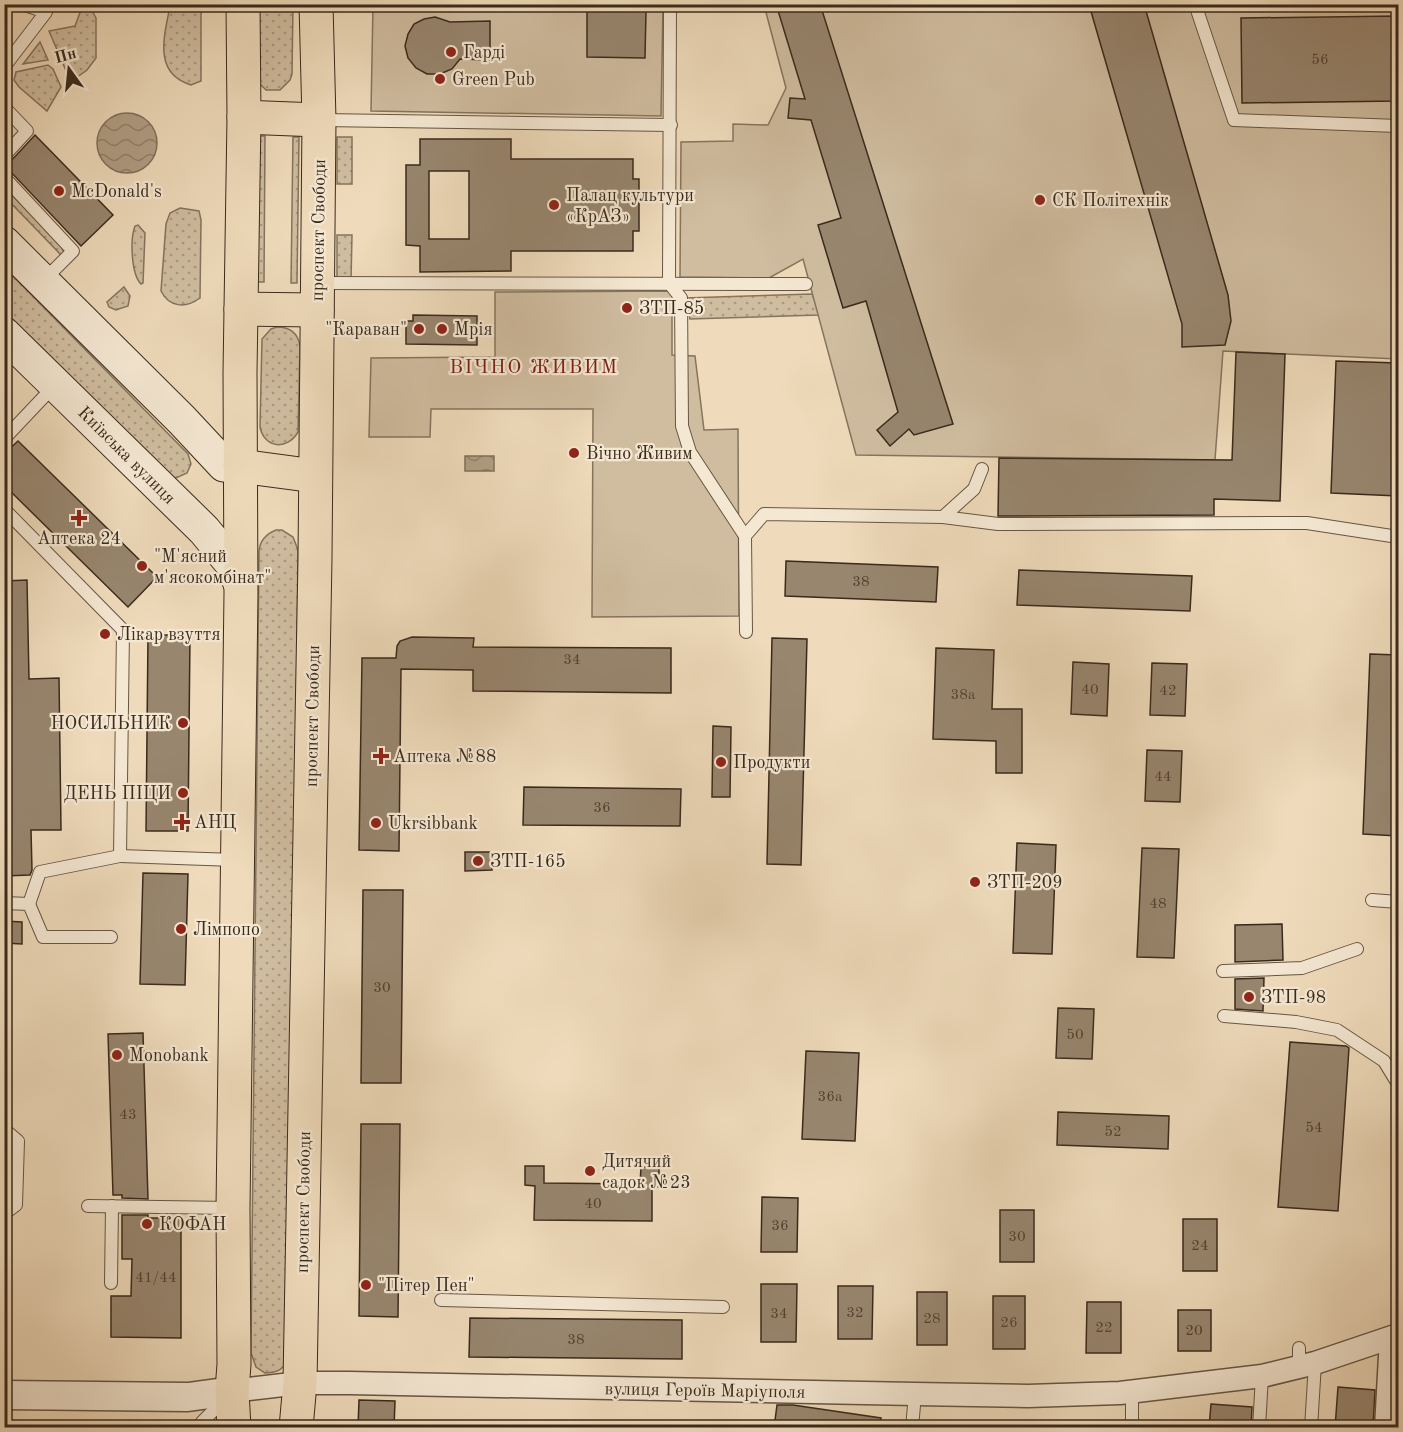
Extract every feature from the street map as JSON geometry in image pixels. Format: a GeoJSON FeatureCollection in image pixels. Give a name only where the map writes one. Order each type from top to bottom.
{"type":"FeatureCollection","features":[{"type":"Feature","properties":{"kind":"highway"},"geometry":{"type":"LineString","coordinates":[[202,1416],[232,1391],[234,1364],[233,1208],[238,860],[243,4]]}},
{"type":"Feature","properties":{"kind":"highway","name":"проспект Свободи"},"geometry":{"type":"LineString","coordinates":[[296,1428],[300,1383],[315,476],[319,120],[316,4]]}},
{"type":"Feature","properties":{"kind":"highway"},"geometry":{"type":"LineString","coordinates":[[244,117],[319,120]]}},
{"type":"Feature","properties":{"kind":"highway"},"geometry":{"type":"LineString","coordinates":[[241,309],[317,296]]}},
{"type":"Feature","properties":{"kind":"highway"},"geometry":{"type":"LineString","coordinates":[[240,466],[315,476]]}},
{"type":"Feature","properties":{"kind":"main road"},"geometry":{"type":"LineString","coordinates":[[4,243],[182,420],[224,465],[240,466]]}},
{"type":"Feature","properties":{"kind":"main road","name":"Київська вулиця"},"geometry":{"type":"LineString","coordinates":[[4,334],[204,530],[232,564],[240,583]]}},
{"type":"Feature","properties":{"kind":"street","name":"вулиця Героїв Маріуполя"},"geometry":{"type":"LineString","coordinates":[[9,1392],[202,1416],[232,1391],[300,1383],[1028,1396],[1132,1391],[1262,1376],[1304,1359],[1395,1337]]}},
{"type":"Feature","properties":{"kind":"street"},"geometry":{"type":"LineString","coordinates":[[1386,1428],[1395,1337]]}},
{"type":"Feature","properties":{"kind":"lane"},"geometry":{"type":"LineString","coordinates":[[4,67],[46,12],[22,4]]}},
{"type":"Feature","properties":{"kind":"lane"},"geometry":{"type":"LineString","coordinates":[[670,4],[669,283],[681,298],[682,426],[690,452],[745,536],[746,632]]}},
{"type":"Feature","properties":{"kind":"lane"},"geometry":{"type":"LineString","coordinates":[[1195,4],[1233,120],[1398,126]]}},
{"type":"Feature","properties":{"kind":"lane"},"geometry":{"type":"LineString","coordinates":[[4,107],[27,131],[4,156]]}},
{"type":"Feature","properties":{"kind":"lane"},"geometry":{"type":"LineString","coordinates":[[319,120],[671,125]]}},
{"type":"Feature","properties":{"kind":"lane"},"geometry":{"type":"LineString","coordinates":[[4,177],[73,251],[43,281]]}},
{"type":"Feature","properties":{"kind":"lane"},"geometry":{"type":"LineString","coordinates":[[317,296],[669,283],[806,284]]}},
{"type":"Feature","properties":{"kind":"lane"},"geometry":{"type":"LineString","coordinates":[[4,439],[56,384]]}},
{"type":"Feature","properties":{"kind":"lane"},"geometry":{"type":"LineString","coordinates":[[943,517],[974,489],[982,469]]}},
{"type":"Feature","properties":{"kind":"lane"},"geometry":{"type":"LineString","coordinates":[[4,509],[123,630],[120,856]]}},
{"type":"Feature","properties":{"kind":"lane"},"geometry":{"type":"LineString","coordinates":[[745,536],[764,514],[943,517],[998,524],[1307,523],[1398,537]]}},
{"type":"Feature","properties":{"kind":"lane"},"geometry":{"type":"LineString","coordinates":[[111,937],[43,937],[29,904],[40,872],[120,856],[238,860]]}},
{"type":"Feature","properties":{"kind":"lane"},"geometry":{"type":"LineString","coordinates":[[1372,900],[1398,902]]}},
{"type":"Feature","properties":{"kind":"lane"},"geometry":{"type":"LineString","coordinates":[[4,903],[29,904]]}},
{"type":"Feature","properties":{"kind":"lane"},"geometry":{"type":"LineString","coordinates":[[1223,972],[1302,968],[1358,949]]}},
{"type":"Feature","properties":{"kind":"lane"},"geometry":{"type":"LineString","coordinates":[[1224,1016],[1296,1022],[1337,1030],[1384,1061],[1398,1084]]}},
{"type":"Feature","properties":{"kind":"lane"},"geometry":{"type":"LineString","coordinates":[[4,1129],[18,1141],[16,1205],[4,1214]]}},
{"type":"Feature","properties":{"kind":"lane"},"geometry":{"type":"LineString","coordinates":[[88,1206],[233,1208]]}},
{"type":"Feature","properties":{"kind":"lane"},"geometry":{"type":"LineString","coordinates":[[111,1283],[112,1206]]}},
{"type":"Feature","properties":{"kind":"lane"},"geometry":{"type":"LineString","coordinates":[[441,1300],[723,1307]]}},
{"type":"Feature","properties":{"kind":"lane"},"geometry":{"type":"LineString","coordinates":[[1304,1359],[1311,1428]]}},
{"type":"Feature","properties":{"kind":"lane"},"geometry":{"type":"LineString","coordinates":[[1259,1428],[1262,1376]]}},
{"type":"Feature","properties":{"kind":"lane"},"geometry":{"type":"LineString","coordinates":[[1132,1391],[1132,1428]]}},
{"type":"Feature","properties":{"kind":"lane"},"geometry":{"type":"LineString","coordinates":[[912,1428],[915,1394]]}},
{"type":"Feature","properties":{"kind":"shaded area"},"geometry":{"type":"Polygon","coordinates":[[[191,5],[201,11],[201,81],[191,85],[179,80],[172,73],[164,55],[164,45],[169,11],[191,5]]]}},
{"type":"Feature","properties":{"kind":"shaded area"},"geometry":{"type":"Polygon","coordinates":[[[255,5],[293,5],[292,74],[290,80],[280,90],[266,90],[257,81],[255,5]]]}},
{"type":"Feature","properties":{"kind":"shaded area"},"geometry":{"type":"Polygon","coordinates":[[[373,5],[663,5],[661,116],[371,111],[373,5]]]}},
{"type":"Feature","properties":{"kind":"shaded area","name":"СК Політехнік"},"geometry":{"type":"Polygon","coordinates":[[[764,5],[1398,5],[1398,359],[1223,351],[1215,460],[856,455],[803,259],[769,278],[680,277],[681,142],[733,141],[733,124],[768,125],[786,88],[764,5]]]}},
{"type":"Feature","properties":{"kind":"shaded area"},"geometry":{"type":"Polygon","coordinates":[[[91,9],[96,18],[96,58],[87,70],[70,80],[49,31],[75,26],[81,10],[91,9]]]}},
{"type":"Feature","properties":{"kind":"shaded area"},"geometry":{"type":"Polygon","coordinates":[[[40,42],[48,60],[23,64],[40,42]]]}},
{"type":"Feature","properties":{"kind":"shaded area"},"geometry":{"type":"Polygon","coordinates":[[[48,65],[53,69],[61,87],[47,111],[14,80],[16,72],[48,65]]]}},
{"type":"Feature","properties":{"kind":"shaded area"},"geometry":{"type":"Polygon","coordinates":[[[259,136],[265,136],[264,282],[258,282],[259,136]]]}},
{"type":"Feature","properties":{"kind":"shaded area"},"geometry":{"type":"Polygon","coordinates":[[[293,137],[299,137],[297,283],[291,283],[293,137]]]}},
{"type":"Feature","properties":{"kind":"shaded area"},"geometry":{"type":"Polygon","coordinates":[[[337,137],[352,137],[352,184],[337,184],[337,137]]]}},
{"type":"Feature","properties":{"kind":"shaded area"},"geometry":{"type":"Polygon","coordinates":[[[4,187],[59,243],[64,252],[62,256],[5,197],[4,187]]]}},
{"type":"Feature","properties":{"kind":"shaded area"},"geometry":{"type":"Polygon","coordinates":[[[180,208],[199,211],[201,220],[200,298],[183,305],[168,300],[161,291],[166,224],[170,213],[180,208]]]}},
{"type":"Feature","properties":{"kind":"shaded area"},"geometry":{"type":"Polygon","coordinates":[[[138,225],[145,233],[143,283],[141,284],[135,273],[132,256],[133,232],[135,226],[138,225]]]}},
{"type":"Feature","properties":{"kind":"shaded area"},"geometry":{"type":"Polygon","coordinates":[[[337,235],[352,235],[351,282],[337,282],[337,235]]]}},
{"type":"Feature","properties":{"kind":"shaded area"},"geometry":{"type":"Polygon","coordinates":[[[4,267],[188,454],[191,464],[187,473],[176,478],[165,474],[5,312],[4,267]]]}},
{"type":"Feature","properties":{"kind":"shaded area"},"geometry":{"type":"Polygon","coordinates":[[[124,287],[130,296],[128,306],[116,310],[109,307],[107,302],[124,287]]]}},
{"type":"Feature","properties":{"kind":"shaded area"},"geometry":{"type":"Polygon","coordinates":[[[672,291],[672,355],[695,356],[704,430],[738,429],[739,616],[592,617],[593,409],[431,409],[430,437],[369,437],[371,358],[495,357],[495,292],[672,291]]]}},
{"type":"Feature","properties":{"kind":"shaded area"},"geometry":{"type":"Polygon","coordinates":[[[813,294],[819,315],[690,319],[685,298],[813,294]]]}},
{"type":"Feature","properties":{"kind":"shaded area"},"geometry":{"type":"Polygon","coordinates":[[[277,327],[293,332],[300,346],[298,432],[288,442],[282,444],[271,443],[262,434],[260,427],[262,339],[271,329],[277,327]]]}},
{"type":"Feature","properties":{"kind":"shaded area"},"geometry":{"type":"Polygon","coordinates":[[[276,530],[282,530],[293,537],[298,550],[289,1348],[283,1366],[271,1373],[265,1373],[256,1367],[251,1353],[259,551],[264,538],[276,530]]]}},
{"type":"Feature","properties":{"kind":"water"},"geometry":{"type":"Polygon","coordinates":[[[121,113],[133,113],[144,118],[152,126],[157,143],[155,155],[144,168],[133,173],[121,173],[110,168],[102,160],[97,149],[97,137],[102,126],[110,118],[121,113]]]}},
{"type":"Feature","properties":{"kind":"water"},"geometry":{"type":"Polygon","coordinates":[[[465,456],[494,456],[494,471],[465,471],[465,456]]]}},
{"type":"Feature","properties":{"kind":"building"},"geometry":{"type":"Polygon","coordinates":[[[776,4],[820,4],[953,424],[914,435],[909,429],[890,446],[877,430],[898,412],[866,301],[843,308],[818,225],[841,218],[811,120],[788,118],[790,98],[805,99],[776,4]]]}},
{"type":"Feature","properties":{"kind":"building"},"geometry":{"type":"Polygon","coordinates":[[[1116,4],[1144,4],[1228,295],[1231,321],[1225,345],[1182,347],[1182,324],[1090,8],[1116,4]]]}},
{"type":"Feature","properties":{"kind":"building"},"geometry":{"type":"Polygon","coordinates":[[[587,10],[646,11],[645,58],[587,57],[587,10]]]}},
{"type":"Feature","properties":{"kind":"building"},"geometry":{"type":"Polygon","coordinates":[[[1398,16],[1398,101],[1242,103],[1241,18],[1398,16]]]}},
{"type":"Feature","properties":{"kind":"building"},"geometry":{"type":"Polygon","coordinates":[[[435,17],[450,22],[490,21],[490,60],[460,59],[452,69],[440,74],[427,74],[416,68],[408,58],[405,46],[408,34],[414,24],[435,17]]]}},
{"type":"Feature","properties":{"kind":"building","name":"McDonald's"},"geometry":{"type":"Polygon","coordinates":[[[35,135],[113,215],[81,246],[10,171],[4,168],[4,164],[10,162],[35,135]]]}},
{"type":"Feature","properties":{"kind":"building","name":"Палац культури «КрАЗ»"},"geometry":{"type":"Polygon","coordinates":[[[420,139],[511,139],[511,159],[633,159],[633,179],[639,179],[639,231],[633,231],[633,251],[511,251],[511,271],[420,272],[420,246],[406,245],[406,165],[420,165],[420,139]],[[429,171],[429,239],[469,239],[469,171],[429,171]]]}},
{"type":"Feature","properties":{"kind":"building","name":"Мрія"},"geometry":{"type":"Polygon","coordinates":[[[413,315],[477,316],[477,345],[406,344],[406,321],[413,321],[413,315]]]}},
{"type":"Feature","properties":{"kind":"building"},"geometry":{"type":"Polygon","coordinates":[[[1236,352],[1285,354],[1280,501],[1214,499],[1214,515],[998,516],[999,458],[1232,460],[1236,352]]]}},
{"type":"Feature","properties":{"kind":"building"},"geometry":{"type":"Polygon","coordinates":[[[1336,361],[1398,363],[1398,496],[1331,493],[1336,361]]]}},
{"type":"Feature","properties":{"kind":"building"},"geometry":{"type":"Polygon","coordinates":[[[18,441],[157,577],[128,607],[4,485],[4,454],[18,441]]]}},
{"type":"Feature","properties":{"kind":"building"},"geometry":{"type":"Polygon","coordinates":[[[786,561],[938,567],[936,602],[785,596],[786,561]]]}},
{"type":"Feature","properties":{"kind":"building"},"geometry":{"type":"Polygon","coordinates":[[[1019,570],[1192,576],[1190,611],[1017,605],[1019,570]]]}},
{"type":"Feature","properties":{"kind":"building"},"geometry":{"type":"Polygon","coordinates":[[[27,580],[29,679],[59,678],[61,830],[31,830],[32,870],[30,875],[4,876],[4,581],[27,580]]]}},
{"type":"Feature","properties":{"kind":"building"},"geometry":{"type":"Polygon","coordinates":[[[148,635],[190,635],[188,831],[146,831],[148,635]]]}},
{"type":"Feature","properties":{"kind":"building"},"geometry":{"type":"Polygon","coordinates":[[[412,637],[474,638],[473,647],[671,648],[671,693],[473,691],[473,670],[401,669],[399,851],[359,850],[362,658],[396,658],[400,641],[412,637]]]}},
{"type":"Feature","properties":{"kind":"building"},"geometry":{"type":"Polygon","coordinates":[[[772,638],[807,639],[801,865],[767,864],[772,638]]]}},
{"type":"Feature","properties":{"kind":"building"},"geometry":{"type":"Polygon","coordinates":[[[936,648],[994,650],[992,709],[1022,709],[1022,773],[996,773],[996,741],[933,739],[936,648]]]}},
{"type":"Feature","properties":{"kind":"building"},"geometry":{"type":"Polygon","coordinates":[[[1370,654],[1398,655],[1398,836],[1363,834],[1370,654]]]}},
{"type":"Feature","properties":{"kind":"building"},"geometry":{"type":"Polygon","coordinates":[[[1073,662],[1109,664],[1107,716],[1071,714],[1073,662]]]}},
{"type":"Feature","properties":{"kind":"building"},"geometry":{"type":"Polygon","coordinates":[[[1152,663],[1187,664],[1185,716],[1150,715],[1152,663]]]}},
{"type":"Feature","properties":{"kind":"building","name":"Продукти"},"geometry":{"type":"Polygon","coordinates":[[[713,726],[731,727],[730,797],[712,797],[713,726]]]}},
{"type":"Feature","properties":{"kind":"building"},"geometry":{"type":"Polygon","coordinates":[[[1147,750],[1182,751],[1180,802],[1145,801],[1147,750]]]}},
{"type":"Feature","properties":{"kind":"building"},"geometry":{"type":"Polygon","coordinates":[[[524,787],[681,789],[680,826],[523,825],[524,787]]]}},
{"type":"Feature","properties":{"kind":"building"},"geometry":{"type":"Polygon","coordinates":[[[1017,843],[1056,845],[1052,954],[1013,953],[1017,843]]]}},
{"type":"Feature","properties":{"kind":"building"},"geometry":{"type":"Polygon","coordinates":[[[1142,848],[1179,849],[1174,958],[1137,957],[1142,848]]]}},
{"type":"Feature","properties":{"kind":"building","name":"ЗТП-165"},"geometry":{"type":"Polygon","coordinates":[[[465,852],[492,852],[492,870],[465,871],[465,852]]]}},
{"type":"Feature","properties":{"kind":"building"},"geometry":{"type":"Polygon","coordinates":[[[143,873],[188,874],[185,985],[140,984],[143,873]]]}},
{"type":"Feature","properties":{"kind":"building"},"geometry":{"type":"Polygon","coordinates":[[[363,890],[403,890],[401,1083],[361,1083],[363,890]]]}},
{"type":"Feature","properties":{"kind":"building"},"geometry":{"type":"Polygon","coordinates":[[[4,921],[22,922],[22,944],[4,943],[4,921]]]}},
{"type":"Feature","properties":{"kind":"building"},"geometry":{"type":"Polygon","coordinates":[[[1282,924],[1283,960],[1235,962],[1235,925],[1282,924]]]}},
{"type":"Feature","properties":{"kind":"building","name":"ЗТП-98"},"geometry":{"type":"Polygon","coordinates":[[[1264,978],[1263,1011],[1235,1009],[1235,979],[1264,978]]]}},
{"type":"Feature","properties":{"kind":"building"},"geometry":{"type":"Polygon","coordinates":[[[1058,1008],[1094,1009],[1092,1059],[1056,1058],[1058,1008]]]}},
{"type":"Feature","properties":{"kind":"building"},"geometry":{"type":"Polygon","coordinates":[[[143,1033],[148,1199],[122,1198],[122,1195],[113,1195],[108,1034],[143,1033]]]}},
{"type":"Feature","properties":{"kind":"building"},"geometry":{"type":"Polygon","coordinates":[[[1290,1042],[1349,1048],[1338,1211],[1278,1207],[1290,1042]]]}},
{"type":"Feature","properties":{"kind":"building"},"geometry":{"type":"Polygon","coordinates":[[[806,1051],[859,1053],[855,1141],[802,1139],[806,1051]]]}},
{"type":"Feature","properties":{"kind":"building"},"geometry":{"type":"Polygon","coordinates":[[[1058,1112],[1169,1116],[1168,1149],[1057,1145],[1058,1112]]]}},
{"type":"Feature","properties":{"kind":"building"},"geometry":{"type":"Polygon","coordinates":[[[361,1124],[400,1124],[398,1317],[359,1316],[361,1124]]]}},
{"type":"Feature","properties":{"kind":"building"},"geometry":{"type":"Polygon","coordinates":[[[525,1166],[544,1166],[544,1183],[640,1184],[641,1167],[659,1167],[659,1187],[652,1186],[652,1221],[534,1220],[535,1186],[525,1185],[525,1166]]]}},
{"type":"Feature","properties":{"kind":"building"},"geometry":{"type":"Polygon","coordinates":[[[762,1197],[798,1198],[797,1252],[761,1252],[762,1197]]]}},
{"type":"Feature","properties":{"kind":"building"},"geometry":{"type":"Polygon","coordinates":[[[1000,1210],[1034,1210],[1034,1262],[1000,1262],[1000,1210]]]}},
{"type":"Feature","properties":{"kind":"building"},"geometry":{"type":"Polygon","coordinates":[[[122,1215],[181,1218],[181,1338],[111,1337],[111,1296],[131,1296],[132,1259],[122,1259],[122,1215]]]}},
{"type":"Feature","properties":{"kind":"building"},"geometry":{"type":"Polygon","coordinates":[[[1183,1219],[1217,1219],[1217,1271],[1183,1271],[1183,1219]]]}},
{"type":"Feature","properties":{"kind":"building"},"geometry":{"type":"Polygon","coordinates":[[[761,1284],[797,1284],[796,1342],[761,1342],[761,1284]]]}},
{"type":"Feature","properties":{"kind":"building"},"geometry":{"type":"Polygon","coordinates":[[[838,1286],[873,1286],[872,1339],[838,1339],[838,1286]]]}},
{"type":"Feature","properties":{"kind":"building"},"geometry":{"type":"Polygon","coordinates":[[[917,1292],[947,1292],[947,1345],[917,1345],[917,1292]]]}},
{"type":"Feature","properties":{"kind":"building"},"geometry":{"type":"Polygon","coordinates":[[[993,1296],[1025,1296],[1025,1349],[993,1349],[993,1296]]]}},
{"type":"Feature","properties":{"kind":"building"},"geometry":{"type":"Polygon","coordinates":[[[1087,1302],[1121,1302],[1121,1353],[1086,1353],[1087,1302]]]}},
{"type":"Feature","properties":{"kind":"building"},"geometry":{"type":"Polygon","coordinates":[[[1178,1310],[1211,1310],[1211,1351],[1178,1351],[1178,1310]]]}},
{"type":"Feature","properties":{"kind":"building"},"geometry":{"type":"Polygon","coordinates":[[[470,1318],[682,1320],[682,1359],[469,1357],[470,1318]]]}},
{"type":"Feature","properties":{"kind":"building"},"geometry":{"type":"Polygon","coordinates":[[[1338,1387],[1375,1390],[1373,1428],[1335,1428],[1338,1387]]]}},
{"type":"Feature","properties":{"kind":"building"},"geometry":{"type":"Polygon","coordinates":[[[359,1400],[395,1401],[394,1428],[358,1428],[359,1400]]]}},
{"type":"Feature","properties":{"kind":"building"},"geometry":{"type":"Polygon","coordinates":[[[1211,1404],[1252,1407],[1251,1428],[1209,1428],[1211,1404]]]}},
{"type":"Feature","properties":{"kind":"building"},"geometry":{"type":"Polygon","coordinates":[[[777,1405],[793,1405],[881,1418],[880,1428],[774,1428],[777,1405]]]}},
{"type":"Feature","properties":{"kind":"place","name":"Гарді"},"geometry":{"type":"Point","coordinates":[451,52]}},
{"type":"Feature","properties":{"kind":"place","name":"Green Pub"},"geometry":{"type":"Point","coordinates":[440,79]}},
{"type":"Feature","properties":{"kind":"place","name":"McDonald's"},"geometry":{"type":"Point","coordinates":[59,191]}},
{"type":"Feature","properties":{"kind":"place","name":"СК Політехнік"},"geometry":{"type":"Point","coordinates":[1040,200]}},
{"type":"Feature","properties":{"kind":"place","name":"Палац культури «КрАЗ»"},"geometry":{"type":"Point","coordinates":[554,205]}},
{"type":"Feature","properties":{"kind":"place","name":"ЗТП-85"},"geometry":{"type":"Point","coordinates":[627,308]}},
{"type":"Feature","properties":{"kind":"place","name":"\"Караван\""},"geometry":{"type":"Point","coordinates":[419,329]}},
{"type":"Feature","properties":{"kind":"place","name":"Мрія"},"geometry":{"type":"Point","coordinates":[442,329]}},
{"type":"Feature","properties":{"kind":"place","name":"Вічно Живим"},"geometry":{"type":"Point","coordinates":[574,453]}},
{"type":"Feature","properties":{"kind":"place","name":"Аптека 24"},"geometry":{"type":"Point","coordinates":[79,518]}},
{"type":"Feature","properties":{"kind":"place","name":"\"М'ясний м'ясокомбінат\""},"geometry":{"type":"Point","coordinates":[142,566]}},
{"type":"Feature","properties":{"kind":"place","name":"Лікар взуття"},"geometry":{"type":"Point","coordinates":[105,634]}},
{"type":"Feature","properties":{"kind":"place","name":"НОСИЛЬНИК"},"geometry":{"type":"Point","coordinates":[183,723]}},
{"type":"Feature","properties":{"kind":"place","name":"Аптека №88"},"geometry":{"type":"Point","coordinates":[381,756]}},
{"type":"Feature","properties":{"kind":"place","name":"Продукти"},"geometry":{"type":"Point","coordinates":[721,762]}},
{"type":"Feature","properties":{"kind":"place","name":"ДЕНЬ ПІЦИ"},"geometry":{"type":"Point","coordinates":[183,793]}},
{"type":"Feature","properties":{"kind":"place","name":"АНЦ"},"geometry":{"type":"Point","coordinates":[182,822]}},
{"type":"Feature","properties":{"kind":"place","name":"Ukrsibbank"},"geometry":{"type":"Point","coordinates":[376,823]}},
{"type":"Feature","properties":{"kind":"place","name":"ЗТП-165"},"geometry":{"type":"Point","coordinates":[478,861]}},
{"type":"Feature","properties":{"kind":"place","name":"ЗТП-209"},"geometry":{"type":"Point","coordinates":[975,882]}},
{"type":"Feature","properties":{"kind":"place","name":"Лімпопо"},"geometry":{"type":"Point","coordinates":[181,929]}},
{"type":"Feature","properties":{"kind":"place","name":"ЗТП-98"},"geometry":{"type":"Point","coordinates":[1249,997]}},
{"type":"Feature","properties":{"kind":"place","name":"Monobank"},"geometry":{"type":"Point","coordinates":[117,1055]}},
{"type":"Feature","properties":{"kind":"place","name":"Дитячий садок №23"},"geometry":{"type":"Point","coordinates":[590,1171]}},
{"type":"Feature","properties":{"kind":"place","name":"КОФАН"},"geometry":{"type":"Point","coordinates":[147,1224]}},
{"type":"Feature","properties":{"kind":"place","name":"\"Пітер Пен\""},"geometry":{"type":"Point","coordinates":[366,1285]}},
{"type":"Feature","properties":{"kind":"district","name":"ВІЧНО ЖИВИМ"},"geometry":{"type":"Point","coordinates":[534,366]}}]}
